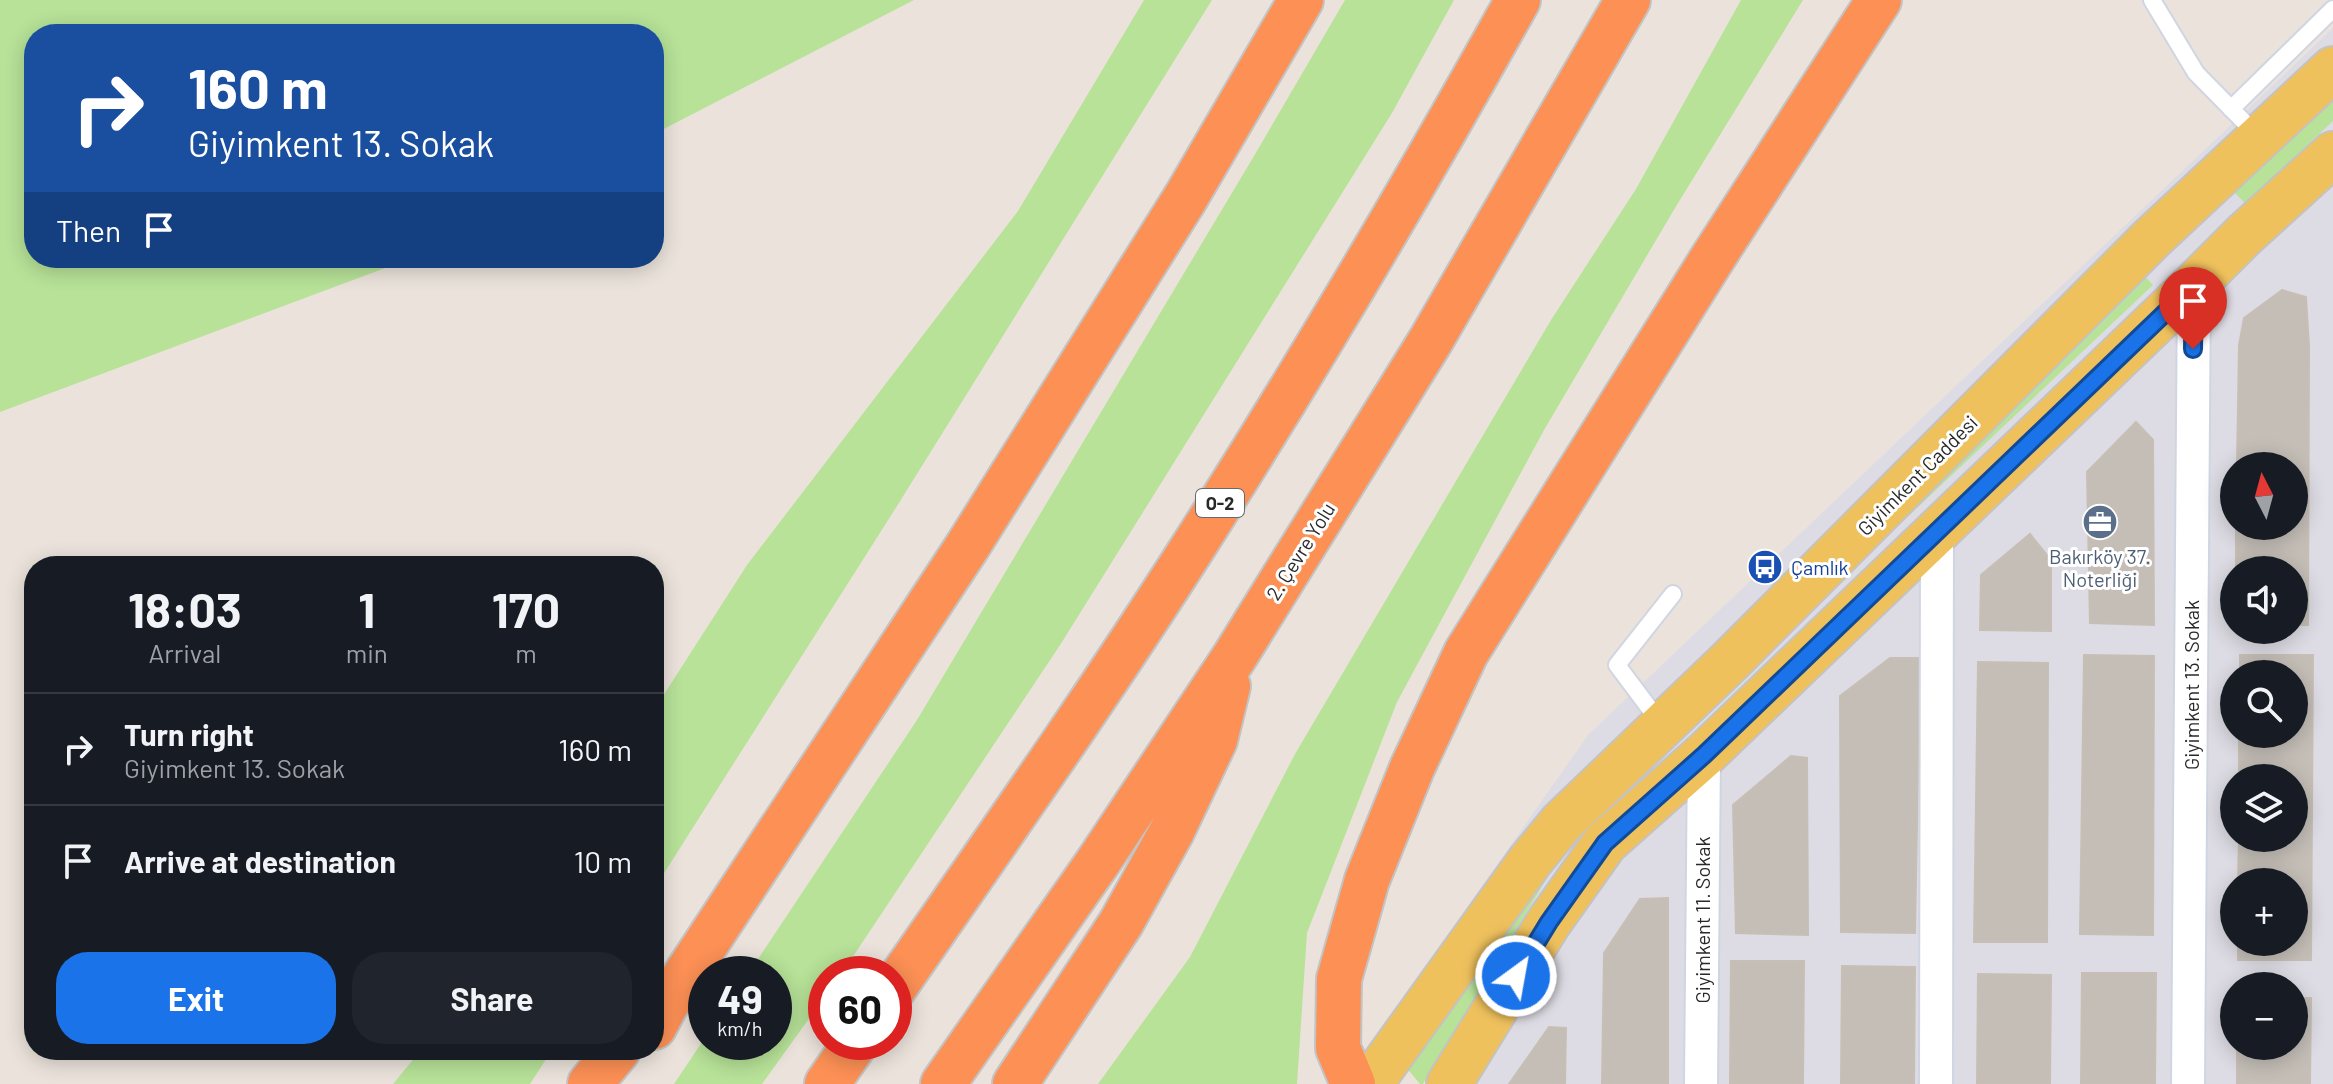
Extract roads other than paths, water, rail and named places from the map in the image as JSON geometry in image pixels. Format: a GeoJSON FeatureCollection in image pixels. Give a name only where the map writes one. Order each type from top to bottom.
{"type":"FeatureCollection","features":[{"type":"Feature","properties":{"kind":"highway"},"geometry":{"type":"LineString","coordinates":[[664,1007],[967,547],[1186,197],[1301,0]]}},
{"type":"Feature","properties":{"kind":"highway","name":"O-2"},"geometry":{"type":"LineString","coordinates":[[912,962],[1193,547],[1330,324],[1518,0]]}},
{"type":"Feature","properties":{"kind":"highway","name":"2. Çevre Yolu"},"geometry":{"type":"LineString","coordinates":[[943,1084],[1107,849],[1235,656],[1431,340],[1628,0]]}},
{"type":"Feature","properties":{"kind":"highway"},"geometry":{"type":"LineString","coordinates":[[1353,1084],[1338,1048],[1339,979],[1367,880],[1412,768],[1466,653],[1712,259],[1879,0]]}},
{"type":"Feature","properties":{"kind":"highway"},"geometry":{"type":"LineString","coordinates":[[1015,1084],[1121,923],[1172,831],[1215,740],[1235,656]]}},
{"type":"Feature","properties":{"kind":"highway"},"geometry":{"type":"LineString","coordinates":[[590,1084],[610,1060]]}},
{"type":"Feature","properties":{"kind":"highway"},"geometry":{"type":"LineString","coordinates":[[624,1084],[637,1060]]}},
{"type":"Feature","properties":{"kind":"highway"},"geometry":{"type":"LineString","coordinates":[[827,1084],[844,1060]]}},
{"type":"Feature","properties":{"kind":"main road","name":"Giyimkent Caddesi"},"geometry":{"type":"LineString","coordinates":[[1370,1084],[1530,861],[1562,822],[1663,726],[2151,239],[2199,197],[2245,123],[2333,69]]}},
{"type":"Feature","properties":{"kind":"main road"},"geometry":{"type":"LineString","coordinates":[[1449,1084],[1549,922],[1605,843],[1704,755],[2244,235],[2333,154]]}},
{"type":"Feature","properties":{"kind":"main road"},"geometry":{"type":"LineString","coordinates":[[2199,197],[2219,201],[2238,215],[2244,235]]}},
{"type":"Feature","properties":{"kind":"main road"},"geometry":{"type":"LineString","coordinates":[[2151,239],[2175,277],[2194,285]]}},
{"type":"Feature","properties":{"kind":"street","name":"Giyimkent 13. Sokak"},"geometry":{"type":"LineString","coordinates":[[2188,1084],[2194,285]]}},
{"type":"Feature","properties":{"kind":"street"},"geometry":{"type":"LineString","coordinates":[[1936,1084],[1937,532]]}},
{"type":"Feature","properties":{"kind":"street","name":"Giyimkent 11. Sokak"},"geometry":{"type":"LineString","coordinates":[[1701,1084],[1704,755]]}},
{"type":"Feature","properties":{"kind":"lane"},"geometry":{"type":"LineString","coordinates":[[2152,0],[2196,73],[2245,123],[2333,9]]}},
{"type":"Feature","properties":{"kind":"lane"},"geometry":{"type":"LineString","coordinates":[[1663,726],[1617,665],[1673,594]]}},
{"type":"Feature","properties":{"kind":"place","name":"Bakırköy 37. Noterliği"},"geometry":{"type":"Point","coordinates":[2100,522]}},
{"type":"Feature","properties":{"kind":"place","name":"Çamlık"},"geometry":{"type":"Point","coordinates":[1765,567]}}]}
